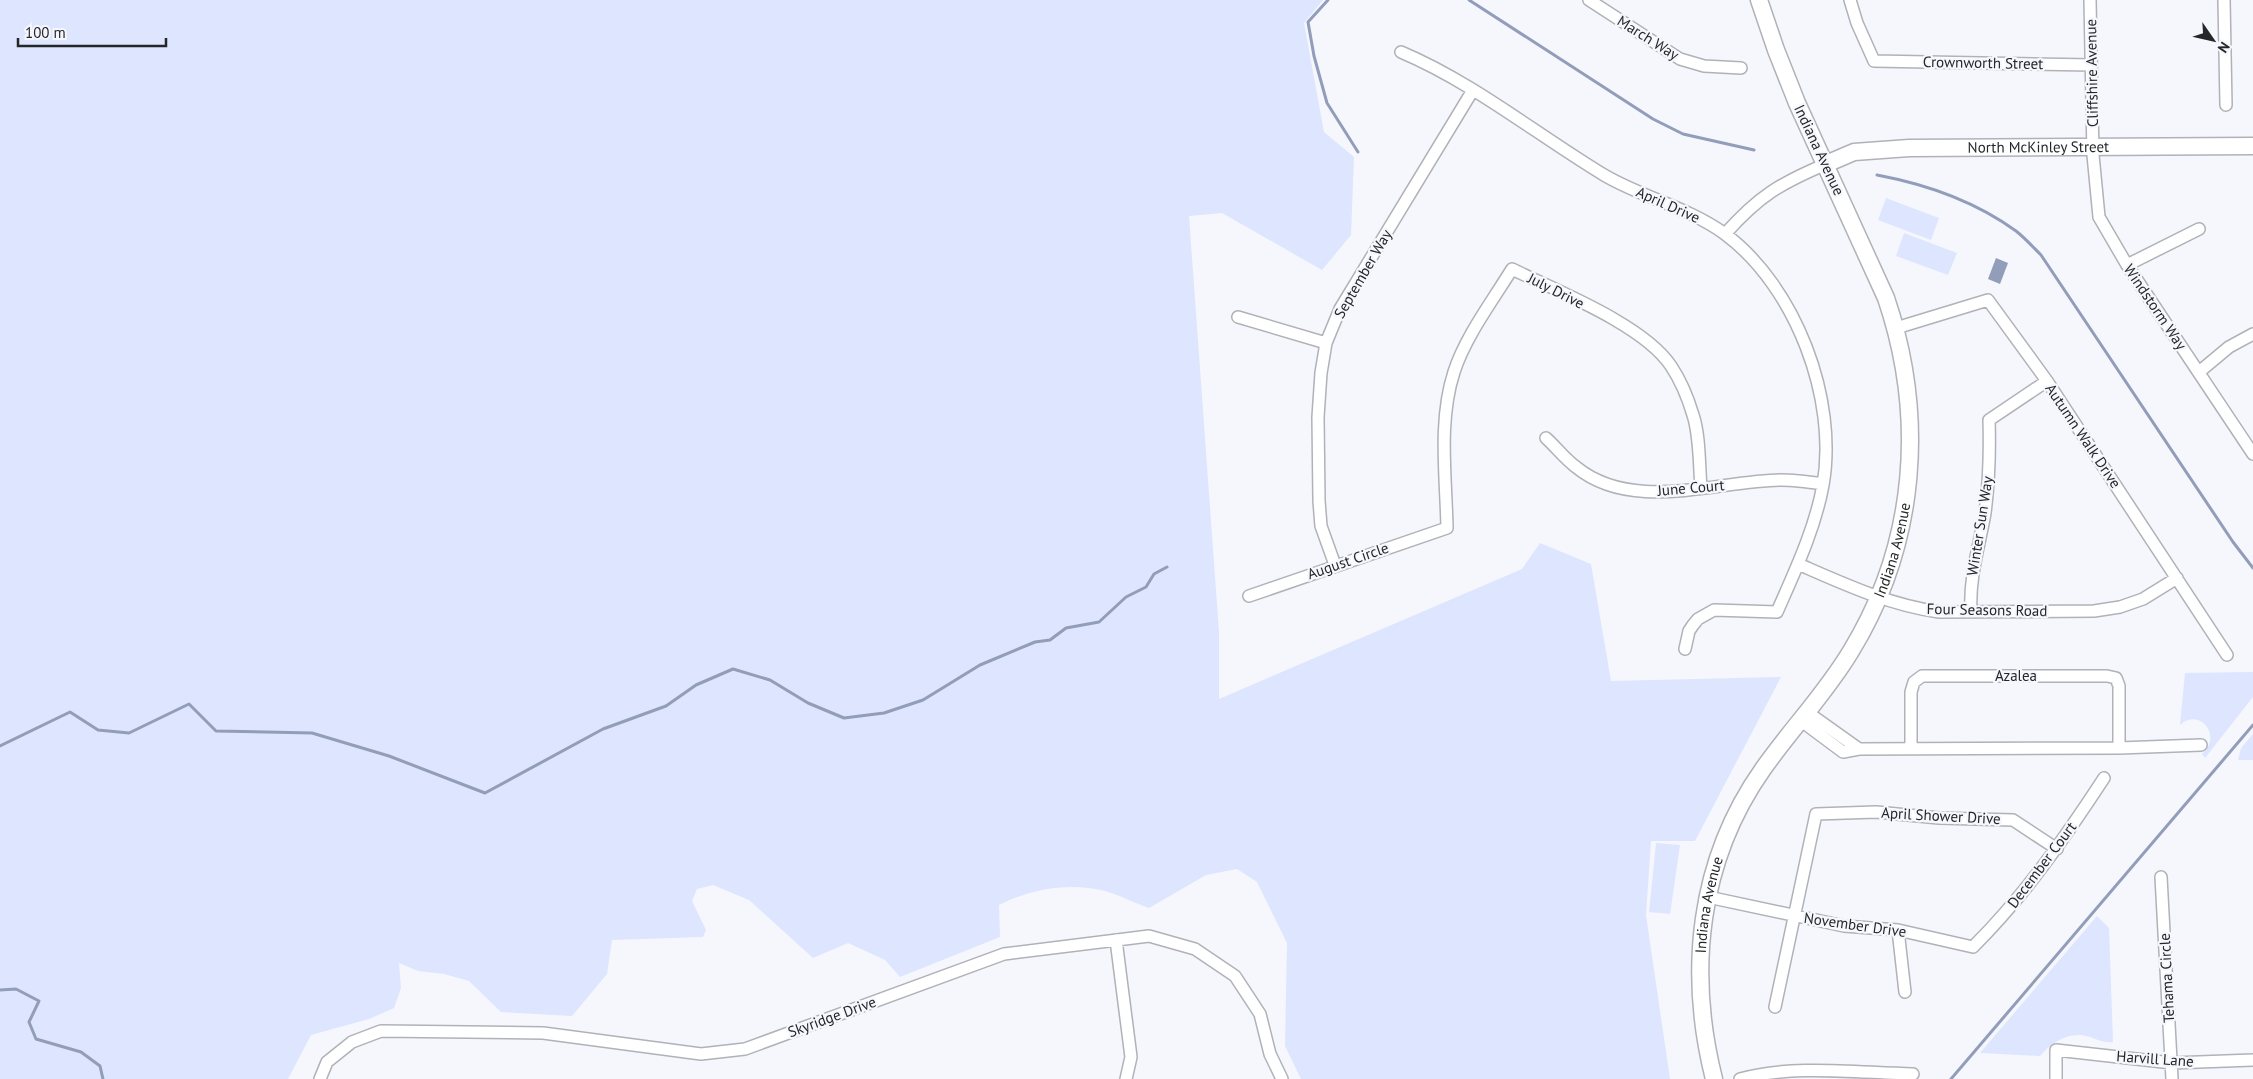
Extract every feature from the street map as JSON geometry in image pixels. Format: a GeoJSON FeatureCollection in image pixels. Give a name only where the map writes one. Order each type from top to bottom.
{"type":"FeatureCollection","features":[{"type":"Feature","properties":{"kind":"street","name":"March Way"},"geometry":{"type":"LineString","coordinates":[[1589,0],[1680,59],[1704,66],[1741,68]]}},
{"type":"Feature","properties":{"kind":"street","name":"Indiana Avenue"},"geometry":{"type":"LineString","coordinates":[[1714,1079],[1706,1046],[1699,984],[1700,945],[1708,896],[1718,857],[1742,802],[1762,770],[1852,650],[1878,598],[1898,537],[1906,500],[1910,464],[1910,400],[1896,328],[1886,298],[1797,103],[1759,0]]}},
{"type":"Feature","properties":{"kind":"street","name":"Crownworth Street"},"geometry":{"type":"LineString","coordinates":[[1850,0],[1856,23],[1874,61],[2092,65]]}},
{"type":"Feature","properties":{"kind":"street","name":"Cliffshire Avenue"},"geometry":{"type":"LineString","coordinates":[[2090,0],[2093,146]]}},
{"type":"Feature","properties":{"kind":"street"},"geometry":{"type":"LineString","coordinates":[[2224,0],[2226,106]]}},
{"type":"Feature","properties":{"kind":"street","name":"April Drive"},"geometry":{"type":"LineString","coordinates":[[1401,52],[1432,65],[1605,176],[1688,211],[1725,234],[1757,263],[1779,294],[1801,335],[1815,372],[1822,404],[1825,444],[1823,484],[1814,521],[1778,612],[1714,610],[1693,625],[1685,649]]}},
{"type":"Feature","properties":{"kind":"street","name":"September Way"},"geometry":{"type":"LineString","coordinates":[[1335,565],[1321,526],[1319,501],[1318,417],[1321,373],[1326,343],[1340,309],[1473,90]]}},
{"type":"Feature","properties":{"kind":"street","name":"Windstorm Way"},"geometry":{"type":"LineString","coordinates":[[2093,146],[2099,217],[2127,265],[2253,454]]}},
{"type":"Feature","properties":{"kind":"street","name":"North McKinley Street"},"geometry":{"type":"LineString","coordinates":[[1826,164],[1854,152],[1908,148],[2253,146]]}},
{"type":"Feature","properties":{"kind":"street"},"geometry":{"type":"LineString","coordinates":[[1725,234],[1750,207],[1769,192],[1793,178],[1826,164]]}},
{"type":"Feature","properties":{"kind":"street"},"geometry":{"type":"LineString","coordinates":[[2127,265],[2199,229]]}},
{"type":"Feature","properties":{"kind":"street","name":"July Drive"},"geometry":{"type":"LineString","coordinates":[[1447,528],[1445,414],[1454,371],[1468,342],[1512,269],[1626,326],[1652,344],[1671,365],[1684,390],[1694,417],[1702,487]]}},
{"type":"Feature","properties":{"kind":"street","name":"Autumn Walk Drive"},"geometry":{"type":"LineString","coordinates":[[1896,328],[1988,300],[2047,381],[2227,655]]}},
{"type":"Feature","properties":{"kind":"street"},"geometry":{"type":"LineString","coordinates":[[1238,317],[1326,343]]}},
{"type":"Feature","properties":{"kind":"street"},"geometry":{"type":"LineString","coordinates":[[2199,372],[2229,347],[2253,334]]}},
{"type":"Feature","properties":{"kind":"street","name":"Winter Sun Way"},"geometry":{"type":"LineString","coordinates":[[1971,612],[1972,575],[1985,512],[1990,455],[1989,420],[2047,381]]}},
{"type":"Feature","properties":{"kind":"street","name":"June Court"},"geometry":{"type":"LineString","coordinates":[[1546,438],[1577,468],[1601,481],[1631,490],[1662,493],[1702,487],[1781,480],[1823,484]]}},
{"type":"Feature","properties":{"kind":"street","name":"August Circle"},"geometry":{"type":"LineString","coordinates":[[1249,596],[1447,528]]}},
{"type":"Feature","properties":{"kind":"street","name":"Four Seasons Road"},"geometry":{"type":"LineString","coordinates":[[1798,564],[1878,598],[1916,609],[1939,612],[2094,611],[2120,607],[2143,599],[2177,578]]}},
{"type":"Feature","properties":{"kind":"street","name":"Azalea"},"geometry":{"type":"LineString","coordinates":[[1911,748],[1911,692],[1914,682],[1922,676],[2107,676],[2116,678],[2119,686],[2119,748]]}},
{"type":"Feature","properties":{"kind":"street"},"geometry":{"type":"LineString","coordinates":[[1803,716],[1834,738],[1859,748],[2119,748],[2202,745]]}},
{"type":"Feature","properties":{"kind":"street","name":"December Court"},"geometry":{"type":"LineString","coordinates":[[1973,947],[2030,885],[2058,849],[2104,778]]}},
{"type":"Feature","properties":{"kind":"street","name":"April Shower Drive"},"geometry":{"type":"LineString","coordinates":[[1794,916],[1816,814],[1876,812],[1939,818],[2013,820],[2058,849]]}},
{"type":"Feature","properties":{"kind":"street","name":"Tehama Circle"},"geometry":{"type":"LineString","coordinates":[[2161,877],[2172,1079]]}},
{"type":"Feature","properties":{"kind":"street","name":"November Drive"},"geometry":{"type":"LineString","coordinates":[[1708,896],[1844,926],[1898,930],[1973,947]]}},
{"type":"Feature","properties":{"kind":"street"},"geometry":{"type":"LineString","coordinates":[[1775,1007],[1794,916]]}},
{"type":"Feature","properties":{"kind":"street"},"geometry":{"type":"LineString","coordinates":[[1898,930],[1905,992]]}},
{"type":"Feature","properties":{"kind":"street","name":"Skyridge Drive"},"geometry":{"type":"LineString","coordinates":[[320,1079],[326,1062],[352,1042],[381,1032],[543,1033],[701,1054],[744,1049],[1004,954],[1149,936],[1195,949],[1235,976],[1260,1014],[1270,1054],[1282,1079]]}},
{"type":"Feature","properties":{"kind":"street"},"geometry":{"type":"LineString","coordinates":[[1116,940],[1131,1058],[1126,1079]]}},
{"type":"Feature","properties":{"kind":"street","name":"Harvill Lane"},"geometry":{"type":"LineString","coordinates":[[2056,1079],[2056,1050],[2172,1063],[2253,1060]]}},
{"type":"Feature","properties":{"kind":"street"},"geometry":{"type":"LineString","coordinates":[[1740,1079],[1777,1073],[1809,1075],[1913,1074]]}},
{"type":"Feature","properties":{"kind":"shaded area"},"geometry":{"type":"Polygon","coordinates":[[[0,0],[1323,0],[1304,23],[1324,132],[1354,157],[1351,235],[1322,270],[1222,213],[1189,216],[1219,632],[1219,699],[1522,569],[1540,543],[1591,564],[1611,681],[1781,677],[1695,841],[1651,841],[1646,915],[1670,1079],[1301,1079],[1285,1046],[1287,943],[1257,882],[1237,869],[1206,875],[1149,908],[1105,891],[1078,887],[1037,891],[1011,899],[999,905],[1000,937],[900,977],[885,960],[848,943],[813,958],[749,900],[713,885],[697,889],[692,901],[706,930],[703,937],[612,940],[607,974],[572,1016],[501,1012],[469,981],[444,974],[418,971],[399,963],[401,988],[394,1008],[369,1019],[311,1035],[288,1079],[0,1079],[0,0]]]}},
{"type":"Feature","properties":{"kind":"shaded area"},"geometry":{"type":"Polygon","coordinates":[[[1886,198],[1939,218],[1931,240],[1878,220],[1886,198]]]}},
{"type":"Feature","properties":{"kind":"shaded area"},"geometry":{"type":"Polygon","coordinates":[[[1904,233],[1957,253],[1948,275],[1896,256],[1904,233]]]}},
{"type":"Feature","properties":{"kind":"shaded area"},"geometry":{"type":"Polygon","coordinates":[[[1996,258],[2008,263],[2000,284],[1988,279],[1996,258]]]}},
{"type":"Feature","properties":{"kind":"shaded area"},"geometry":{"type":"Polygon","coordinates":[[[2253,672],[2253,697],[2205,758],[2202,754],[2208,747],[2210,739],[2210,732],[2206,726],[2195,719],[2188,720],[2180,725],[2185,673],[2253,672]]]}},
{"type":"Feature","properties":{"kind":"shaded area"},"geometry":{"type":"Polygon","coordinates":[[[2253,734],[2253,760],[2238,760],[2241,748],[2253,734]]]}},
{"type":"Feature","properties":{"kind":"shaded area"},"geometry":{"type":"Polygon","coordinates":[[[1656,843],[1680,845],[1670,914],[1649,912],[1656,843]]]}},
{"type":"Feature","properties":{"kind":"shaded area"},"geometry":{"type":"Polygon","coordinates":[[[2097,916],[2109,928],[2113,1042],[2103,1042],[2083,1035],[2075,1035],[2056,1042],[2040,1056],[1980,1053],[2097,916]]]}},
{"type":"Feature","properties":{"kind":"waterway"},"geometry":{"type":"LineString","coordinates":[[1328,0],[1308,22],[1314,56],[1327,103],[1358,152]]}},
{"type":"Feature","properties":{"kind":"waterway"},"geometry":{"type":"LineString","coordinates":[[1469,0],[1653,119],[1683,134],[1754,150]]}},
{"type":"Feature","properties":{"kind":"waterway"},"geometry":{"type":"LineString","coordinates":[[1877,175],[1913,183],[1950,195],[1984,211],[2016,231],[2041,255],[2233,542],[2253,568]]}},
{"type":"Feature","properties":{"kind":"waterway"},"geometry":{"type":"LineString","coordinates":[[0,746],[70,712],[98,730],[129,733],[189,704],[216,731],[312,733],[389,756],[485,793],[603,729],[666,706],[696,685],[733,669],[770,680],[808,703],[844,718],[884,713],[923,700],[980,665],[1035,642],[1050,640],[1066,628],[1099,622],[1126,597],[1146,587],[1154,574],[1167,567]]}},
{"type":"Feature","properties":{"kind":"waterway"},"geometry":{"type":"LineString","coordinates":[[1951,1079],[2253,725]]}},
{"type":"Feature","properties":{"kind":"waterway"},"geometry":{"type":"LineString","coordinates":[[0,990],[16,989],[39,1001],[29,1022],[36,1039],[81,1052],[100,1066],[103,1079]]}}]}
